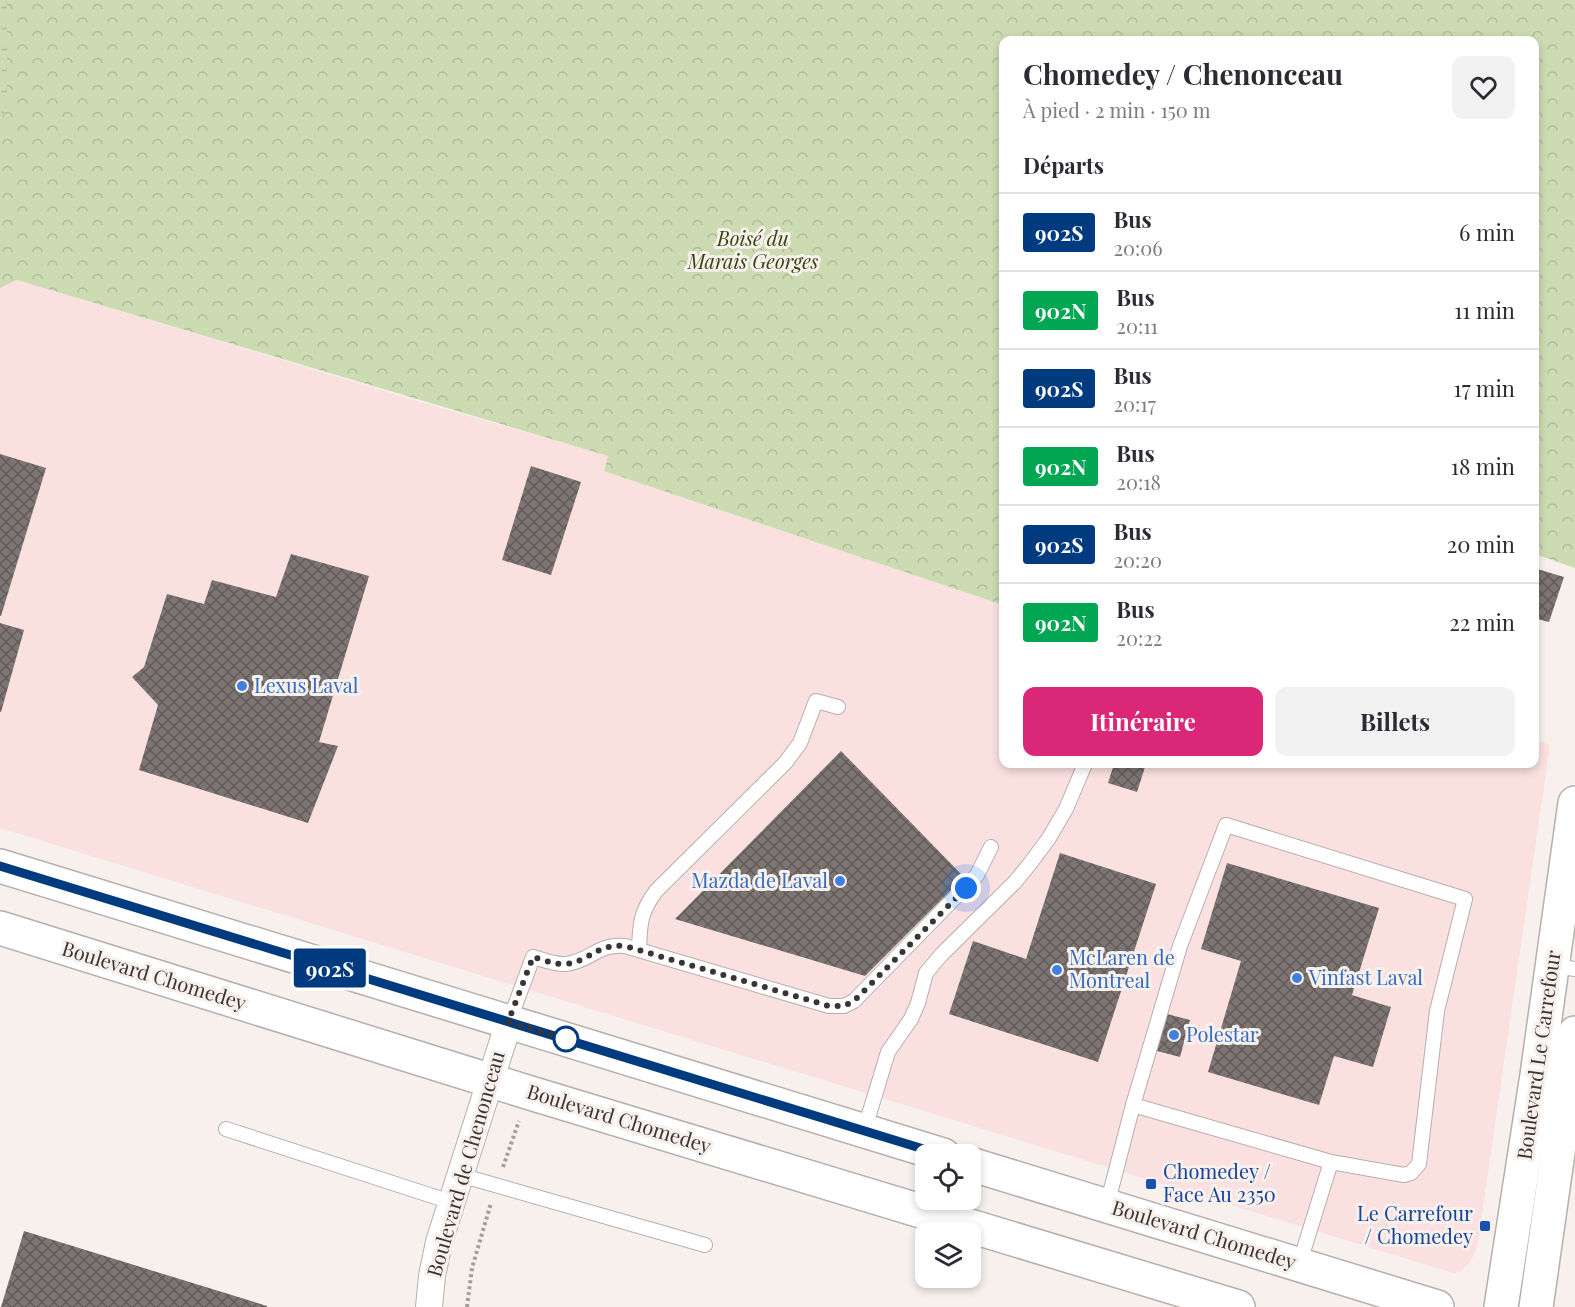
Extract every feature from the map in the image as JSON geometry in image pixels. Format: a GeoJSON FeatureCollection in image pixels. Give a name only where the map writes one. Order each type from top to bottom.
{"type":"FeatureCollection","features":[{"type":"Feature","properties":{"kind":"street","name":"Boulevard Le Carrefour"},"geometry":{"type":"LineString","coordinates":[[1501,1307],[1535,1086],[1563,967],[1575,804]]}},
{"type":"Feature","properties":{"kind":"street"},"geometry":{"type":"LineString","coordinates":[[0,866],[915,1146]]}},
{"type":"Feature","properties":{"kind":"street","name":"Boulevard Chomedey"},"geometry":{"type":"LineString","coordinates":[[0,928],[490,1080],[1238,1307]]}},
{"type":"Feature","properties":{"kind":"street","name":"Boulevard de Chenonceau"},"geometry":{"type":"LineString","coordinates":[[429,1307],[434,1263],[508,1022]]}},
{"type":"Feature","properties":{"kind":"street","name":"Boulevard Le Carrefour"},"geometry":{"type":"LineString","coordinates":[[1536,1307],[1575,1033]]}},
{"type":"Feature","properties":{"kind":"street","name":"Boulevard Chomedey"},"geometry":{"type":"LineString","coordinates":[[981,1167],[1437,1307]]}},
{"type":"Feature","properties":{"kind":"lane"},"geometry":{"type":"LineString","coordinates":[[639,950],[640,924],[645,907],[656,891],[786,762],[800,742],[816,701],[837,707]]}},
{"type":"Feature","properties":{"kind":"lane"},"geometry":{"type":"LineString","coordinates":[[864,1131],[888,1052],[911,1019],[926,973],[1015,882],[1038,854],[1066,809],[1083,768]]}},
{"type":"Feature","properties":{"kind":"lane"},"geometry":{"type":"LineString","coordinates":[[1107,1205],[1133,1105],[1180,946],[1226,825],[1465,899],[1437,1011],[1419,1164],[1411,1173],[1404,1175],[1331,1162],[1133,1105]]}},
{"type":"Feature","properties":{"kind":"lane"},"geometry":{"type":"LineString","coordinates":[[508,1022],[533,957],[564,965],[585,958],[613,944],[829,1006],[844,1006],[854,1001],[977,875],[991,847]]}},
{"type":"Feature","properties":{"kind":"lane"},"geometry":{"type":"LineString","coordinates":[[226,1129],[451,1202]]}},
{"type":"Feature","properties":{"kind":"lane"},"geometry":{"type":"LineString","coordinates":[[1299,1264],[1331,1162]]}},
{"type":"Feature","properties":{"kind":"lane"},"geometry":{"type":"LineString","coordinates":[[460,1175],[705,1245]]}},
{"type":"Feature","properties":{"kind":"path","name":"Boulevard de Chenonceau"},"geometry":{"type":"LineString","coordinates":[[505,1161],[518,1127]]}},
{"type":"Feature","properties":{"kind":"path","name":"Boulevard de Chenonceau"},"geometry":{"type":"LineString","coordinates":[[467,1307],[472,1268],[488,1214]]}},
{"type":"Feature","properties":{"kind":"shaded area"},"geometry":{"type":"Polygon","coordinates":[[[17,280],[434,406],[609,456],[604,471],[999,604],[999,768],[1539,768],[1539,741],[1550,745],[1477,1248],[1470,1262],[1460,1272],[1453,1273],[0,828],[0,288],[17,280]]]}},
{"type":"Feature","properties":{"kind":"green space"},"geometry":{"type":"Polygon","coordinates":[[[0,0],[7,0],[7,108],[0,119],[0,0]]]}},
{"type":"Feature","properties":{"kind":"green space","name":"Boisé du Marais Georges"},"geometry":{"type":"Polygon","coordinates":[[[7,0],[1575,0],[1575,568],[1539,555],[1539,36],[999,36],[999,604],[604,471],[608,456],[17,280],[0,288],[0,119],[7,108],[7,0]]]}},
{"type":"Feature","properties":{"kind":"building"},"geometry":{"type":"Polygon","coordinates":[[[0,454],[46,468],[1,616],[0,616],[0,454]]]}},
{"type":"Feature","properties":{"kind":"building"},"geometry":{"type":"Polygon","coordinates":[[[531,466],[581,482],[551,575],[502,560],[531,466]]]}},
{"type":"Feature","properties":{"kind":"building"},"geometry":{"type":"Polygon","coordinates":[[[291,554],[369,576],[319,742],[338,746],[308,823],[139,770],[158,705],[132,677],[144,667],[167,594],[204,604],[212,580],[276,597],[291,554]]]}},
{"type":"Feature","properties":{"kind":"building"},"geometry":{"type":"Polygon","coordinates":[[[1539,570],[1564,577],[1549,622],[1539,619],[1539,570]]]}},
{"type":"Feature","properties":{"kind":"building"},"geometry":{"type":"Polygon","coordinates":[[[0,623],[24,630],[1,712],[0,712],[0,623]]]}},
{"type":"Feature","properties":{"kind":"building"},"geometry":{"type":"Polygon","coordinates":[[[841,751],[964,877],[865,976],[675,919],[841,751]]]}},
{"type":"Feature","properties":{"kind":"building"},"geometry":{"type":"Polygon","coordinates":[[[1113,768],[1145,768],[1137,792],[1108,783],[1113,768]]]}},
{"type":"Feature","properties":{"kind":"building"},"geometry":{"type":"Polygon","coordinates":[[[1060,853],[1156,884],[1098,1062],[949,1014],[973,941],[1026,959],[1060,853]]]}},
{"type":"Feature","properties":{"kind":"building","name":"Vinfast Laval"},"geometry":{"type":"Polygon","coordinates":[[[1227,863],[1379,908],[1352,995],[1391,1007],[1373,1067],[1334,1056],[1319,1105],[1208,1072],[1241,961],[1201,949],[1227,863]]]}},
{"type":"Feature","properties":{"kind":"building","name":"Polestar"},"geometry":{"type":"Polygon","coordinates":[[[1167,1014],[1190,1020],[1180,1057],[1157,1051],[1167,1014]]]}},
{"type":"Feature","properties":{"kind":"building"},"geometry":{"type":"Polygon","coordinates":[[[24,1231],[267,1306],[267,1307],[1,1307],[24,1231]]]}},
{"type":"Feature","properties":{"kind":"bus line","name":"902S"},"geometry":{"type":"LineString","coordinates":[[0,866],[915,1146]]}},
{"type":"Feature","properties":{"kind":"place","name":"Lexus Laval"},"geometry":{"type":"Point","coordinates":[242,686]}},
{"type":"Feature","properties":{"kind":"place","name":"Mazda de Laval"},"geometry":{"type":"Point","coordinates":[840,881]}},
{"type":"Feature","properties":{"kind":"place","name":"McLaren de Montreal"},"geometry":{"type":"Point","coordinates":[1057,970]}},
{"type":"Feature","properties":{"kind":"place","name":"Vinfast Laval"},"geometry":{"type":"Point","coordinates":[1297,978]}},
{"type":"Feature","properties":{"kind":"place","name":"Polestar"},"geometry":{"type":"Point","coordinates":[1174,1035]}},
{"type":"Feature","properties":{"kind":"place","name":"Chomedey / Face Au 2350"},"geometry":{"type":"Point","coordinates":[1151,1184]}},
{"type":"Feature","properties":{"kind":"place","name":"Le Carrefour / Chomedey"},"geometry":{"type":"Point","coordinates":[1485,1226]}},
{"type":"Feature","properties":{"kind":"route"},"geometry":{"type":"LineString","coordinates":[[566,1039],[574,1041],[508,1022],[533,957],[564,965],[585,958],[613,944],[829,1006],[844,1006],[854,1001],[966,888]]}}]}
